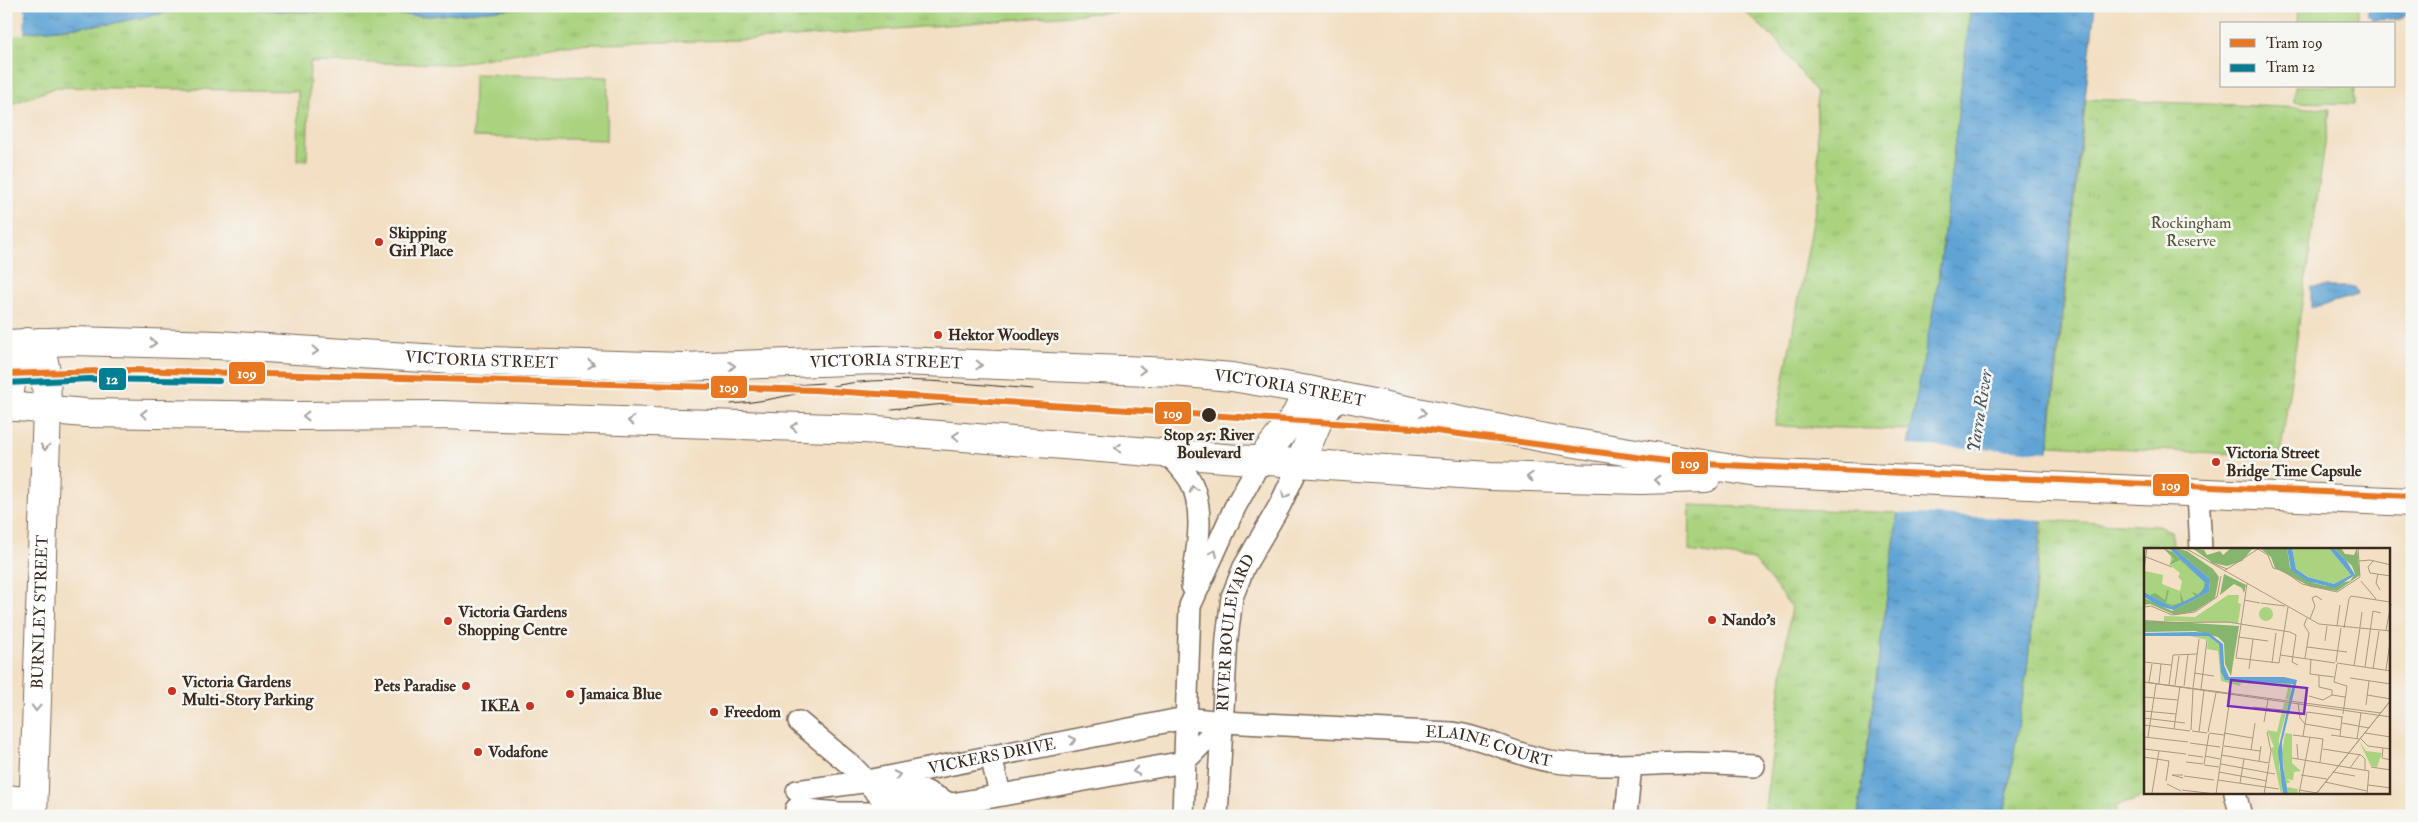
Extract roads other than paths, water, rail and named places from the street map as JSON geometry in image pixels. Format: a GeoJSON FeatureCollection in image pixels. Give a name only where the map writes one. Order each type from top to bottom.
{"type":"FeatureCollection","features":[{"type":"Feature","properties":{"kind":"main road","name":"VICTORIA STREET"},"geometry":{"type":"LineString","coordinates":[[24,343],[218,345],[455,360],[683,367],[852,360],[1198,373],[1336,395],[1545,438],[1757,474]]}},
{"type":"Feature","properties":{"kind":"main road"},"geometry":{"type":"LineString","coordinates":[[6,408],[13,374],[24,343]]}},
{"type":"Feature","properties":{"kind":"main road","name":"BURNLEY STREET"},"geometry":{"type":"LineString","coordinates":[[24,343],[46,372],[47,410],[33,809]]}},
{"type":"Feature","properties":{"kind":"main road"},"geometry":{"type":"LineString","coordinates":[[1261,460],[1296,415],[1308,390]]}},
{"type":"Feature","properties":{"kind":"main road"},"geometry":{"type":"LineString","coordinates":[[1300,463],[1318,421],[1336,395]]}},
{"type":"Feature","properties":{"kind":"main road","name":"VICTORIA STREET"},"geometry":{"type":"LineString","coordinates":[[6,408],[237,416],[440,415],[864,429],[1490,476],[1641,480],[1757,474],[2412,502]]}},
{"type":"Feature","properties":{"kind":"main road"},"geometry":{"type":"LineString","coordinates":[[6,799],[33,809]]}},
{"type":"Feature","properties":{"kind":"street"},"geometry":{"type":"LineString","coordinates":[[1166,452],[1188,478],[1197,502],[1198,534],[1190,606],[1183,816]]}},
{"type":"Feature","properties":{"kind":"street"},"geometry":{"type":"LineString","coordinates":[[1190,606],[1235,508],[1261,460]]}},
{"type":"Feature","properties":{"kind":"street","name":"RIVER BOULEVARD"},"geometry":{"type":"LineString","coordinates":[[1217,816],[1227,638],[1232,597],[1244,567],[1283,499],[1300,463]]}},
{"type":"Feature","properties":{"kind":"street"},"geometry":{"type":"LineString","coordinates":[[2198,493],[2201,548]]}},
{"type":"Feature","properties":{"kind":"street","name":"VICKERS DRIVE"},"geometry":{"type":"LineString","coordinates":[[1184,762],[1000,794],[899,814],[796,800],[866,781],[1185,718],[1223,722]]}},
{"type":"Feature","properties":{"kind":"street"},"geometry":{"type":"LineString","coordinates":[[799,722],[881,796],[925,791],[950,804]]}},
{"type":"Feature","properties":{"kind":"street"},"geometry":{"type":"LineString","coordinates":[[1184,762],[1223,722]]}},
{"type":"Feature","properties":{"kind":"street","name":"ELAINE COURT"},"geometry":{"type":"LineString","coordinates":[[1223,722],[1450,733],[1470,736],[1549,761],[1631,765],[1708,763],[1754,766]]}},
{"type":"Feature","properties":{"kind":"street"},"geometry":{"type":"LineString","coordinates":[[991,756],[1000,794]]}},
{"type":"Feature","properties":{"kind":"street"},"geometry":{"type":"LineString","coordinates":[[1626,816],[1631,765]]}},
{"type":"Feature","properties":{"kind":"street"},"geometry":{"type":"LineString","coordinates":[[2234,794],[2241,816]]}},
{"type":"Feature","properties":{"kind":"water"},"geometry":{"type":"Polygon","coordinates":[[[6,6],[199,6],[109,24],[6,34],[6,6]]]}},
{"type":"Feature","properties":{"kind":"water"},"geometry":{"type":"Polygon","coordinates":[[[215,6],[540,6],[431,16],[280,11],[215,6]]]}},
{"type":"Feature","properties":{"kind":"water","name":"Yarra River"},"geometry":{"type":"Polygon","coordinates":[[[1971,6],[2095,6],[2055,378],[2027,670],[2004,816],[1858,816],[1898,513],[1913,415],[1938,283],[1971,6]]]}},
{"type":"Feature","properties":{"kind":"water"},"geometry":{"type":"Polygon","coordinates":[[[2368,6],[2408,6],[2408,14],[2401,19],[2373,20],[2368,15],[2368,6]]]}},
{"type":"Feature","properties":{"kind":"water"},"geometry":{"type":"Polygon","coordinates":[[[2311,287],[2355,287],[2358,295],[2311,308],[2311,287]]]}},
{"type":"Feature","properties":{"kind":"tram line","name":"109"},"geometry":{"type":"LineString","coordinates":[[6,374],[132,370],[815,390],[1413,428],[1682,463],[2412,496]]}},
{"type":"Feature","properties":{"kind":"tram line","name":"12"},"geometry":{"type":"LineString","coordinates":[[6,383],[89,379],[219,381]]}},
{"type":"Feature","properties":{"kind":"tram line"},"geometry":{"type":"LineString","coordinates":[[731,404],[749,403],[852,383],[890,380],[931,381],[1033,389]]}},
{"type":"Feature","properties":{"kind":"tram line"},"geometry":{"type":"LineString","coordinates":[[751,388],[823,383]]}},
{"type":"Feature","properties":{"kind":"tram line"},"geometry":{"type":"LineString","coordinates":[[891,409],[990,400]]}},
{"type":"Feature","properties":{"kind":"place","name":"Skipping Girl Place"},"geometry":{"type":"Point","coordinates":[379,242]}},
{"type":"Feature","properties":{"kind":"place","name":"Hektor Woodleys"},"geometry":{"type":"Point","coordinates":[938,335]}},
{"type":"Feature","properties":{"kind":"place","name":"Stop 25: River Boulevard"},"geometry":{"type":"Point","coordinates":[1209,415]}},
{"type":"Feature","properties":{"kind":"place","name":"Victoria Street Bridge Time Capsule"},"geometry":{"type":"Point","coordinates":[2216,462]}},
{"type":"Feature","properties":{"kind":"place","name":"Nando's"},"geometry":{"type":"Point","coordinates":[1712,620]}},
{"type":"Feature","properties":{"kind":"place","name":"Victoria Gardens Shopping Centre"},"geometry":{"type":"Point","coordinates":[448,621]}},
{"type":"Feature","properties":{"kind":"place","name":"Pets Paradise"},"geometry":{"type":"Point","coordinates":[466,686]}},
{"type":"Feature","properties":{"kind":"place","name":"Victoria Gardens Multi-Story Parking"},"geometry":{"type":"Point","coordinates":[172,691]}},
{"type":"Feature","properties":{"kind":"place","name":"Jamaica Blue"},"geometry":{"type":"Point","coordinates":[570,694]}},
{"type":"Feature","properties":{"kind":"place","name":"IKEA"},"geometry":{"type":"Point","coordinates":[530,706]}},
{"type":"Feature","properties":{"kind":"place","name":"Freedom"},"geometry":{"type":"Point","coordinates":[714,712]}},
{"type":"Feature","properties":{"kind":"place","name":"Vodafone"},"geometry":{"type":"Point","coordinates":[478,752]}},
{"type":"Feature","properties":{"kind":"park label","name":"Rockingham Reserve"},"geometry":{"type":"Point","coordinates":[2191,232]}}]}
